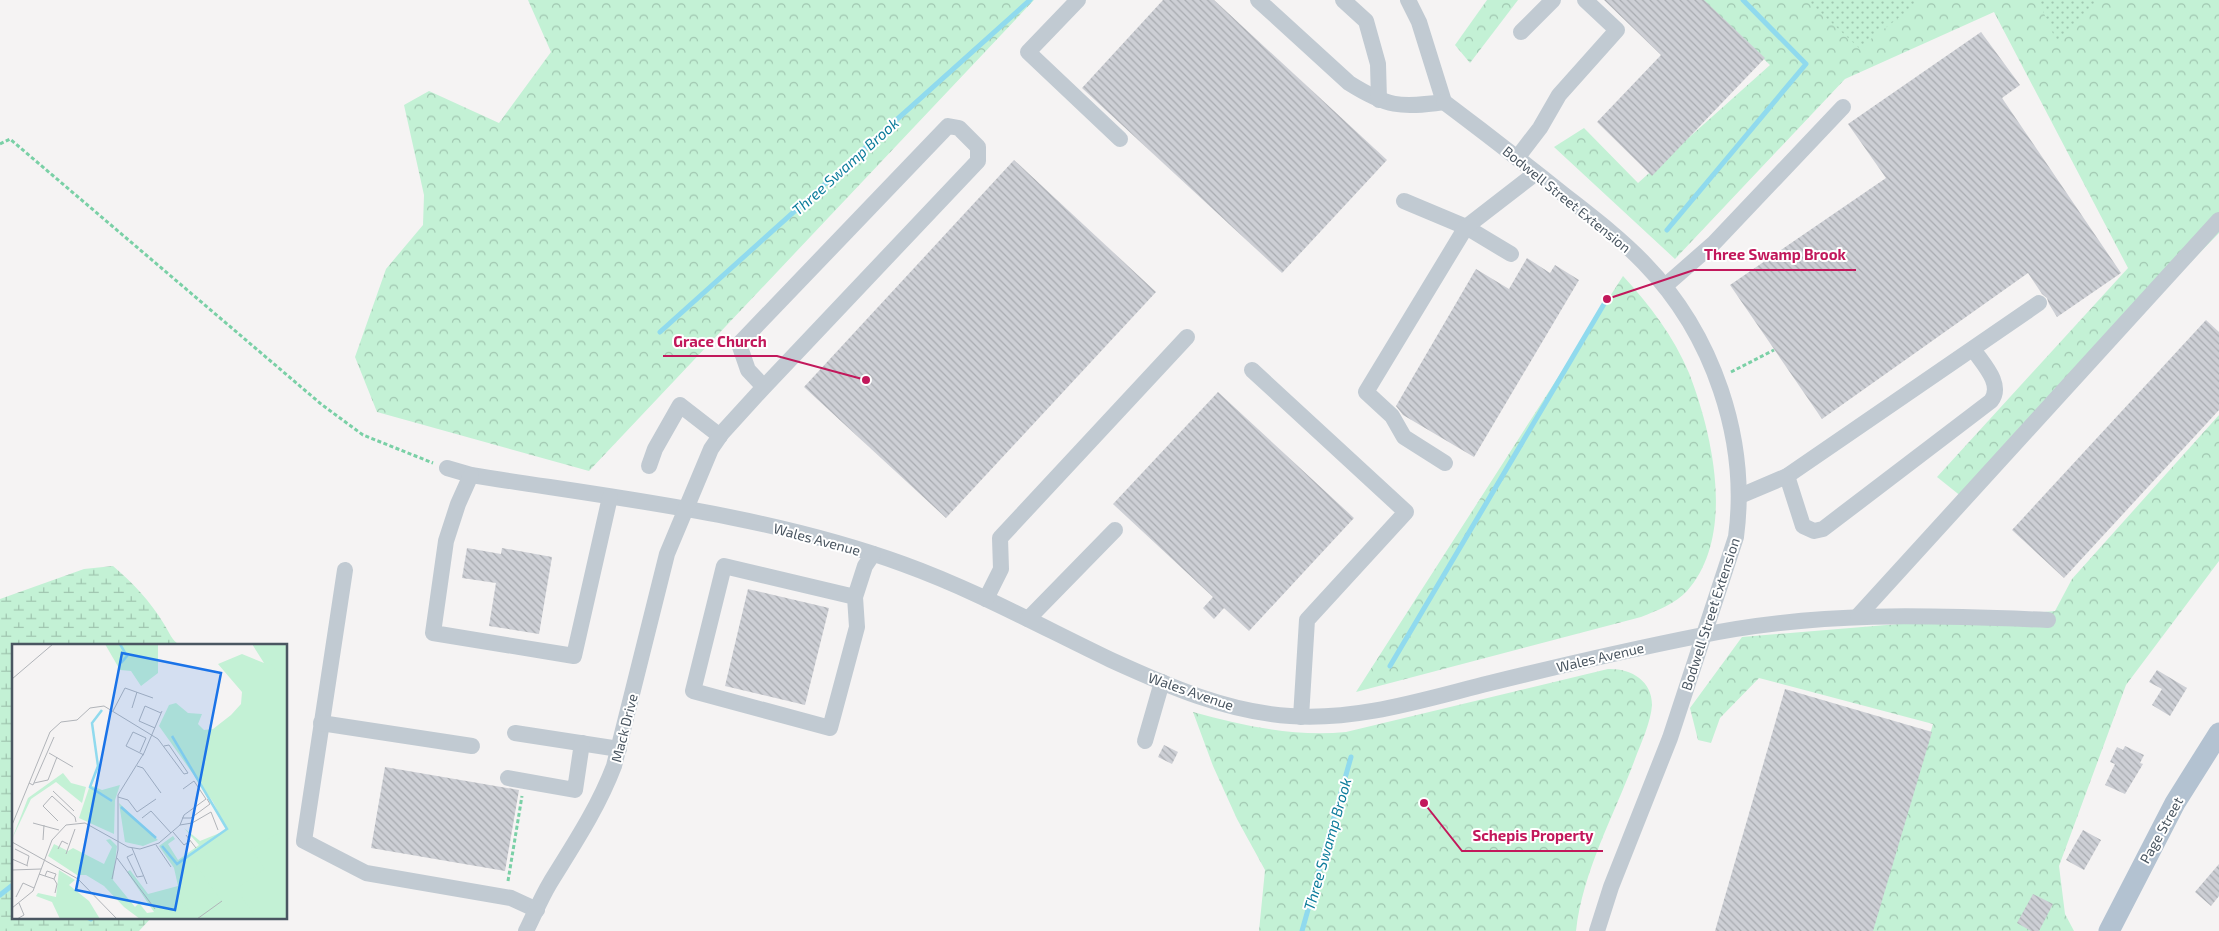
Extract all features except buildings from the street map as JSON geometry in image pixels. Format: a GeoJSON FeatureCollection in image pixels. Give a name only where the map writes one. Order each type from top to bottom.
{"type":"FeatureCollection","features":[{"type":"Feature","properties":{"kind":"main road","name":"Page Street"},"geometry":{"type":"LineString","coordinates":[[2109,931],[2175,804],[2219,733]]}},
{"type":"Feature","properties":{"kind":"street"},"geometry":{"type":"LineString","coordinates":[[1078,0],[1028,52],[1120,139]]}},
{"type":"Feature","properties":{"kind":"street"},"geometry":{"type":"LineString","coordinates":[[1258,0],[1349,83],[1379,100],[1391,105],[1417,106],[1444,102],[1419,22],[1408,0]]}},
{"type":"Feature","properties":{"kind":"street"},"geometry":{"type":"LineString","coordinates":[[1343,0],[1366,21],[1378,64],[1379,100]]}},
{"type":"Feature","properties":{"kind":"street"},"geometry":{"type":"LineString","coordinates":[[1522,32],[1553,0]]}},
{"type":"Feature","properties":{"kind":"street"},"geometry":{"type":"LineString","coordinates":[[1517,158],[1540,128],[1559,95],[1617,30],[1585,0]]}},
{"type":"Feature","properties":{"kind":"street","name":"Bodwell Street Extension"},"geometry":{"type":"LineString","coordinates":[[1444,102],[1610,231],[1665,286],[1698,339],[1717,379],[1732,427],[1739,467],[1740,496],[1736,537],[1726,574],[1670,738],[1611,887],[1597,931]]}},
{"type":"Feature","properties":{"kind":"street"},"geometry":{"type":"LineString","coordinates":[[1665,286],[1714,243],[1843,107]]}},
{"type":"Feature","properties":{"kind":"street","name":"Mack Drive"},"geometry":{"type":"LineString","coordinates":[[526,931],[549,885],[595,810],[609,781],[667,554],[703,465],[720,436],[764,387],[978,161],[978,147],[959,128],[948,126],[739,344],[748,370],[764,387]]}},
{"type":"Feature","properties":{"kind":"street"},"geometry":{"type":"LineString","coordinates":[[1445,463],[1404,437],[1392,416],[1366,392],[1466,227],[1536,173]]}},
{"type":"Feature","properties":{"kind":"street"},"geometry":{"type":"LineString","coordinates":[[1404,201],[1466,227],[1511,254]]}},
{"type":"Feature","properties":{"kind":"street"},"geometry":{"type":"LineString","coordinates":[[1858,616],[2219,220]]}},
{"type":"Feature","properties":{"kind":"street"},"geometry":{"type":"LineString","coordinates":[[1740,496],[1788,476],[2039,302]]}},
{"type":"Feature","properties":{"kind":"street"},"geometry":{"type":"LineString","coordinates":[[986,599],[1001,569],[1000,538],[1187,337]]}},
{"type":"Feature","properties":{"kind":"street"},"geometry":{"type":"LineString","coordinates":[[1788,476],[1803,526],[1814,531],[1823,529],[1991,401],[1995,389],[1994,381],[1973,349]]}},
{"type":"Feature","properties":{"kind":"street"},"geometry":{"type":"LineString","coordinates":[[1252,370],[1406,512],[1308,620],[1301,717]]}},
{"type":"Feature","properties":{"kind":"street"},"geometry":{"type":"LineString","coordinates":[[649,466],[655,449],[680,405],[720,436]]}},
{"type":"Feature","properties":{"kind":"street","name":"Wales Avenue"},"geometry":{"type":"LineString","coordinates":[[447,468],[471,475],[685,510],[793,532],[873,554],[939,578],[1162,682],[1208,700],[1271,714],[1301,717],[1339,716],[1373,711],[1575,662],[1704,634],[1781,622],[1858,616],[1916,615],[2048,620]]}},
{"type":"Feature","properties":{"kind":"street"},"geometry":{"type":"LineString","coordinates":[[471,475],[458,504],[446,541],[433,633],[574,656],[610,497]]}},
{"type":"Feature","properties":{"kind":"street"},"geometry":{"type":"LineString","coordinates":[[1028,620],[1115,530]]}},
{"type":"Feature","properties":{"kind":"street"},"geometry":{"type":"LineString","coordinates":[[855,597],[724,566],[694,691],[830,728],[857,627],[855,597],[865,566],[873,554]]}},
{"type":"Feature","properties":{"kind":"street"},"geometry":{"type":"LineString","coordinates":[[344,570],[304,841],[366,873],[519,901],[537,910]]}},
{"type":"Feature","properties":{"kind":"street"},"geometry":{"type":"LineString","coordinates":[[1145,741],[1162,682]]}},
{"type":"Feature","properties":{"kind":"street"},"geometry":{"type":"LineString","coordinates":[[322,723],[472,746]]}},
{"type":"Feature","properties":{"kind":"street"},"geometry":{"type":"LineString","coordinates":[[515,733],[618,749]]}},
{"type":"Feature","properties":{"kind":"street"},"geometry":{"type":"LineString","coordinates":[[508,778],[575,790],[582,743]]}},
{"type":"Feature","properties":{"kind":"path"},"geometry":{"type":"LineString","coordinates":[[0,144],[10,139],[321,404],[363,434],[447,468]]}},
{"type":"Feature","properties":{"kind":"path"},"geometry":{"type":"LineString","coordinates":[[1717,379],[1774,350]]}},
{"type":"Feature","properties":{"kind":"path"},"geometry":{"type":"LineString","coordinates":[[505,898],[525,781]]}},
{"type":"Feature","properties":{"kind":"green space"},"geometry":{"type":"Polygon","coordinates":[[[528,0],[1034,0],[589,471],[377,412],[355,357],[386,269],[423,225],[424,195],[404,105],[429,91],[499,123],[551,52],[528,0]]]}},
{"type":"Feature","properties":{"kind":"green space"},"geometry":{"type":"Polygon","coordinates":[[[1487,0],[1518,0],[1470,63],[1455,45],[1487,0]]]}},
{"type":"Feature","properties":{"kind":"green space"},"geometry":{"type":"Polygon","coordinates":[[[1702,0],[2219,0],[2219,233],[1962,497],[1937,477],[2128,268],[1994,12],[1845,79],[1675,259],[1554,147],[1584,128],[1638,183],[1770,65],[1702,0]]]}},
{"type":"Feature","properties":{"kind":"green space"},"geometry":{"type":"Polygon","coordinates":[[[1807,0],[1922,0],[1859,48],[1807,0]]]}},
{"type":"Feature","properties":{"kind":"green space"},"geometry":{"type":"Polygon","coordinates":[[[2038,0],[2099,0],[2058,45],[2038,0]]]}},
{"type":"Feature","properties":{"kind":"green space"},"geometry":{"type":"Polygon","coordinates":[[[1623,276],[1651,310],[1676,347],[1689,373],[1706,425],[1712,455],[1715,514],[1711,542],[1702,568],[1682,596],[1666,606],[1641,617],[1356,692],[1623,276]]]}},
{"type":"Feature","properties":{"kind":"green space"},"geometry":{"type":"Polygon","coordinates":[[[2219,415],[2219,561],[2126,685],[2059,866],[2065,914],[2074,931],[1871,931],[1933,724],[1759,678],[1720,718],[1711,743],[1698,740],[1690,708],[1742,637],[2055,611],[2072,579],[2219,415]]]}},
{"type":"Feature","properties":{"kind":"green space"},"geometry":{"type":"Polygon","coordinates":[[[113,566],[147,600],[173,639],[178,644],[12,644],[12,918],[151,918],[139,931],[0,931],[0,599],[84,569],[113,566]]]}},
{"type":"Feature","properties":{"kind":"green space"},"geometry":{"type":"Polygon","coordinates":[[[1608,669],[1632,673],[1638,677],[1648,689],[1652,705],[1643,739],[1592,865],[1585,886],[1576,931],[1259,931],[1265,870],[1237,819],[1213,766],[1193,712],[1231,722],[1288,732],[1346,732],[1608,669]]]}},
{"type":"Feature","properties":{"kind":"waterway","name":"Three Swamp Brook"},"geometry":{"type":"LineString","coordinates":[[660,332],[1030,0]]}},
{"type":"Feature","properties":{"kind":"waterway","name":"Three Swamp Brook"},"geometry":{"type":"LineString","coordinates":[[1667,230],[1806,64],[1743,0]]}},
{"type":"Feature","properties":{"kind":"waterway","name":"Three Swamp Brook"},"geometry":{"type":"LineString","coordinates":[[1390,666],[1607,299]]}},
{"type":"Feature","properties":{"kind":"waterway","name":"Three Swamp Brook"},"geometry":{"type":"LineString","coordinates":[[1302,931],[1351,757]]}},
{"type":"Feature","properties":{"kind":"waterway","name":"Three Swamp Brook"},"geometry":{"type":"LineString","coordinates":[[0,895],[12,886]]}},
{"type":"Feature","properties":{"kind":"place","name":"Three Swamp Brook"},"geometry":{"type":"Point","coordinates":[1607,299]}},
{"type":"Feature","properties":{"kind":"place","name":"Grace Church"},"geometry":{"type":"Point","coordinates":[866,380]}},
{"type":"Feature","properties":{"kind":"place","name":"Schepis Property"},"geometry":{"type":"Point","coordinates":[1424,803]}}]}
